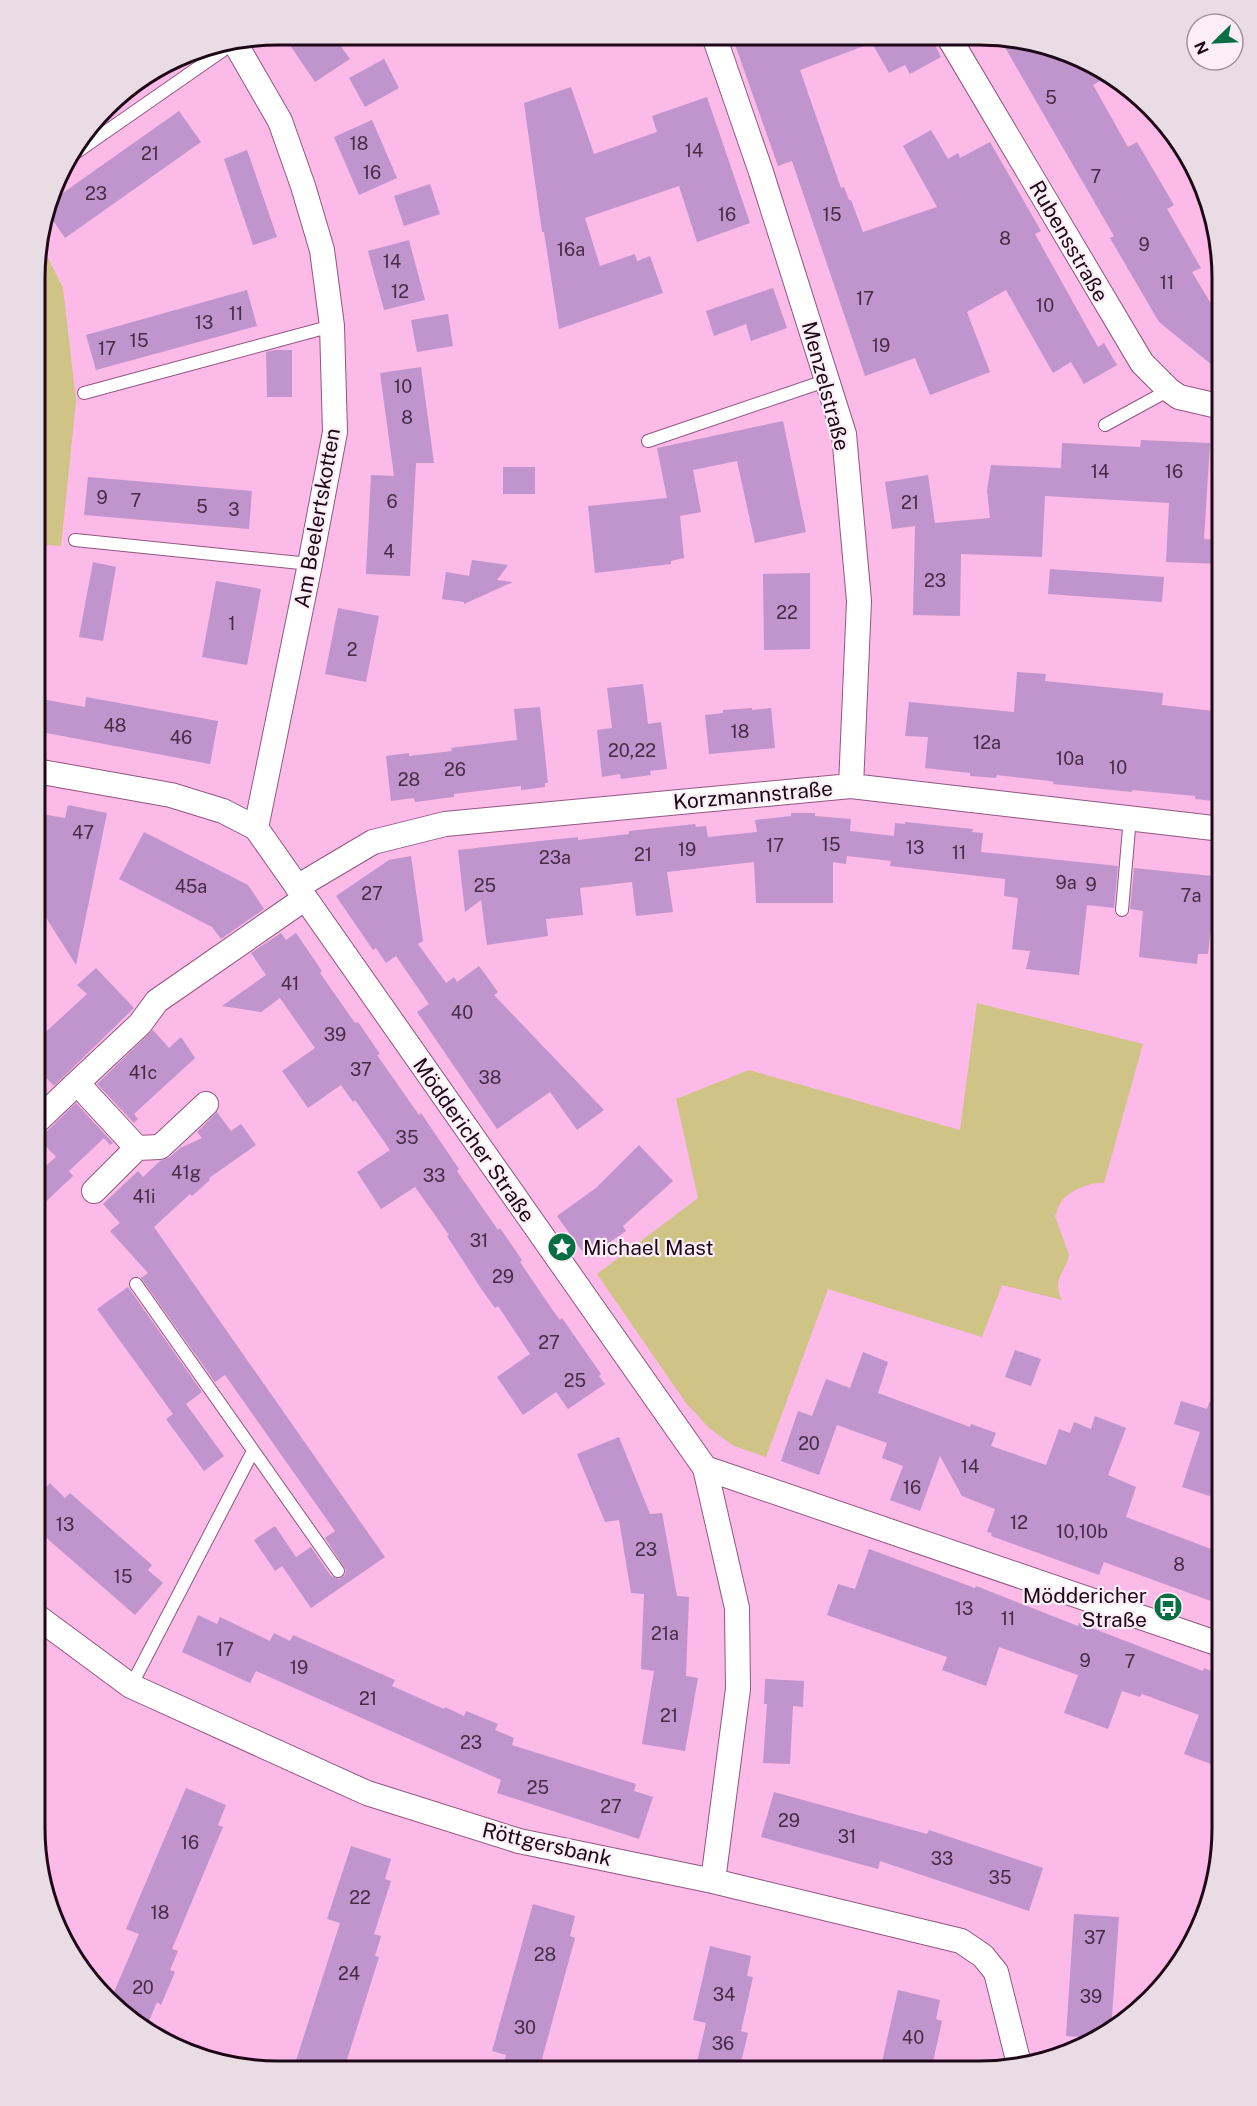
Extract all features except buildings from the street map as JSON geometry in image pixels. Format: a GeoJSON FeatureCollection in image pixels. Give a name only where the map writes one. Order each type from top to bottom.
{"type":"FeatureCollection","features":[{"type":"Feature","properties":{"kind":"street","name":"Menzelstraße"},"geometry":{"type":"LineString","coordinates":[[717,45],[761,172],[844,434],[860,601],[851,786]]}},
{"type":"Feature","properties":{"kind":"street","name":"Rubensstraße"},"geometry":{"type":"LineString","coordinates":[[953,45],[1142,363],[1179,397],[1212,404]]}},
{"type":"Feature","properties":{"kind":"street","name":"Am Beelertskotten"},"geometry":{"type":"LineString","coordinates":[[236,49],[280,121],[303,186],[322,250],[332,326],[334,432],[310,564],[256,828]]}},
{"type":"Feature","properties":{"kind":"street","name":"Möddericher Straße"},"geometry":{"type":"LineString","coordinates":[[45,773],[171,795],[223,811],[256,828],[705,1468],[737,1608],[738,1689],[713,1881]]}},
{"type":"Feature","properties":{"kind":"street","name":"Korzmannstraße"},"geometry":{"type":"LineString","coordinates":[[301,893],[373,842],[445,824],[851,786],[1212,828]]}},
{"type":"Feature","properties":{"kind":"street"},"geometry":{"type":"LineString","coordinates":[[45,1113],[140,1024],[157,1002],[301,893]]}},
{"type":"Feature","properties":{"kind":"street"},"geometry":{"type":"LineString","coordinates":[[77,1083],[137,1148]]}},
{"type":"Feature","properties":{"kind":"street"},"geometry":{"type":"LineString","coordinates":[[94,1191],[137,1148],[160,1147],[206,1104]]}},
{"type":"Feature","properties":{"kind":"street"},"geometry":{"type":"LineString","coordinates":[[705,1468],[1212,1642]]}},
{"type":"Feature","properties":{"kind":"street","name":"Röttgersbank"},"geometry":{"type":"LineString","coordinates":[[45,1622],[131,1686],[367,1793],[519,1841],[713,1881],[961,1941],[983,1956],[996,1972],[1017,2058]]}},
{"type":"Feature","properties":{"kind":"lane"},"geometry":{"type":"LineString","coordinates":[[87,145],[219,53]]}},
{"type":"Feature","properties":{"kind":"lane"},"geometry":{"type":"LineString","coordinates":[[84,393],[332,326]]}},
{"type":"Feature","properties":{"kind":"lane"},"geometry":{"type":"LineString","coordinates":[[648,441],[828,380]]}},
{"type":"Feature","properties":{"kind":"lane"},"geometry":{"type":"LineString","coordinates":[[1105,425],[1169,390]]}},
{"type":"Feature","properties":{"kind":"lane"},"geometry":{"type":"LineString","coordinates":[[75,540],[310,564]]}},
{"type":"Feature","properties":{"kind":"lane"},"geometry":{"type":"LineString","coordinates":[[1122,910],[1130,817]]}},
{"type":"Feature","properties":{"kind":"lane"},"geometry":{"type":"LineString","coordinates":[[136,1284],[338,1572]]}},
{"type":"Feature","properties":{"kind":"lane"},"geometry":{"type":"LineString","coordinates":[[131,1686],[253,1451]]}},
{"type":"Feature","properties":{"kind":"shaded area"},"geometry":{"type":"Polygon","coordinates":[[[46,254],[63,288],[76,401],[61,546],[45,545],[46,254]]]}},
{"type":"Feature","properties":{"kind":"shaded area"},"geometry":{"type":"Polygon","coordinates":[[[977,1003],[1143,1044],[1104,1183],[1087,1185],[1069,1194],[1060,1204],[1055,1216],[1069,1255],[1058,1282],[1062,1300],[1002,1285],[982,1337],[828,1289],[766,1457],[734,1446],[709,1428],[686,1403],[597,1274],[698,1198],[676,1099],[749,1070],[960,1130],[977,1003]]]}},
{"type":"Feature","properties":{"kind":"place","name":"Michael Mast"},"geometry":{"type":"Point","coordinates":[562,1247]}},
{"type":"Feature","properties":{"kind":"place","name":"Möddericher Straße"},"geometry":{"type":"Point","coordinates":[1168,1607]}}]}
